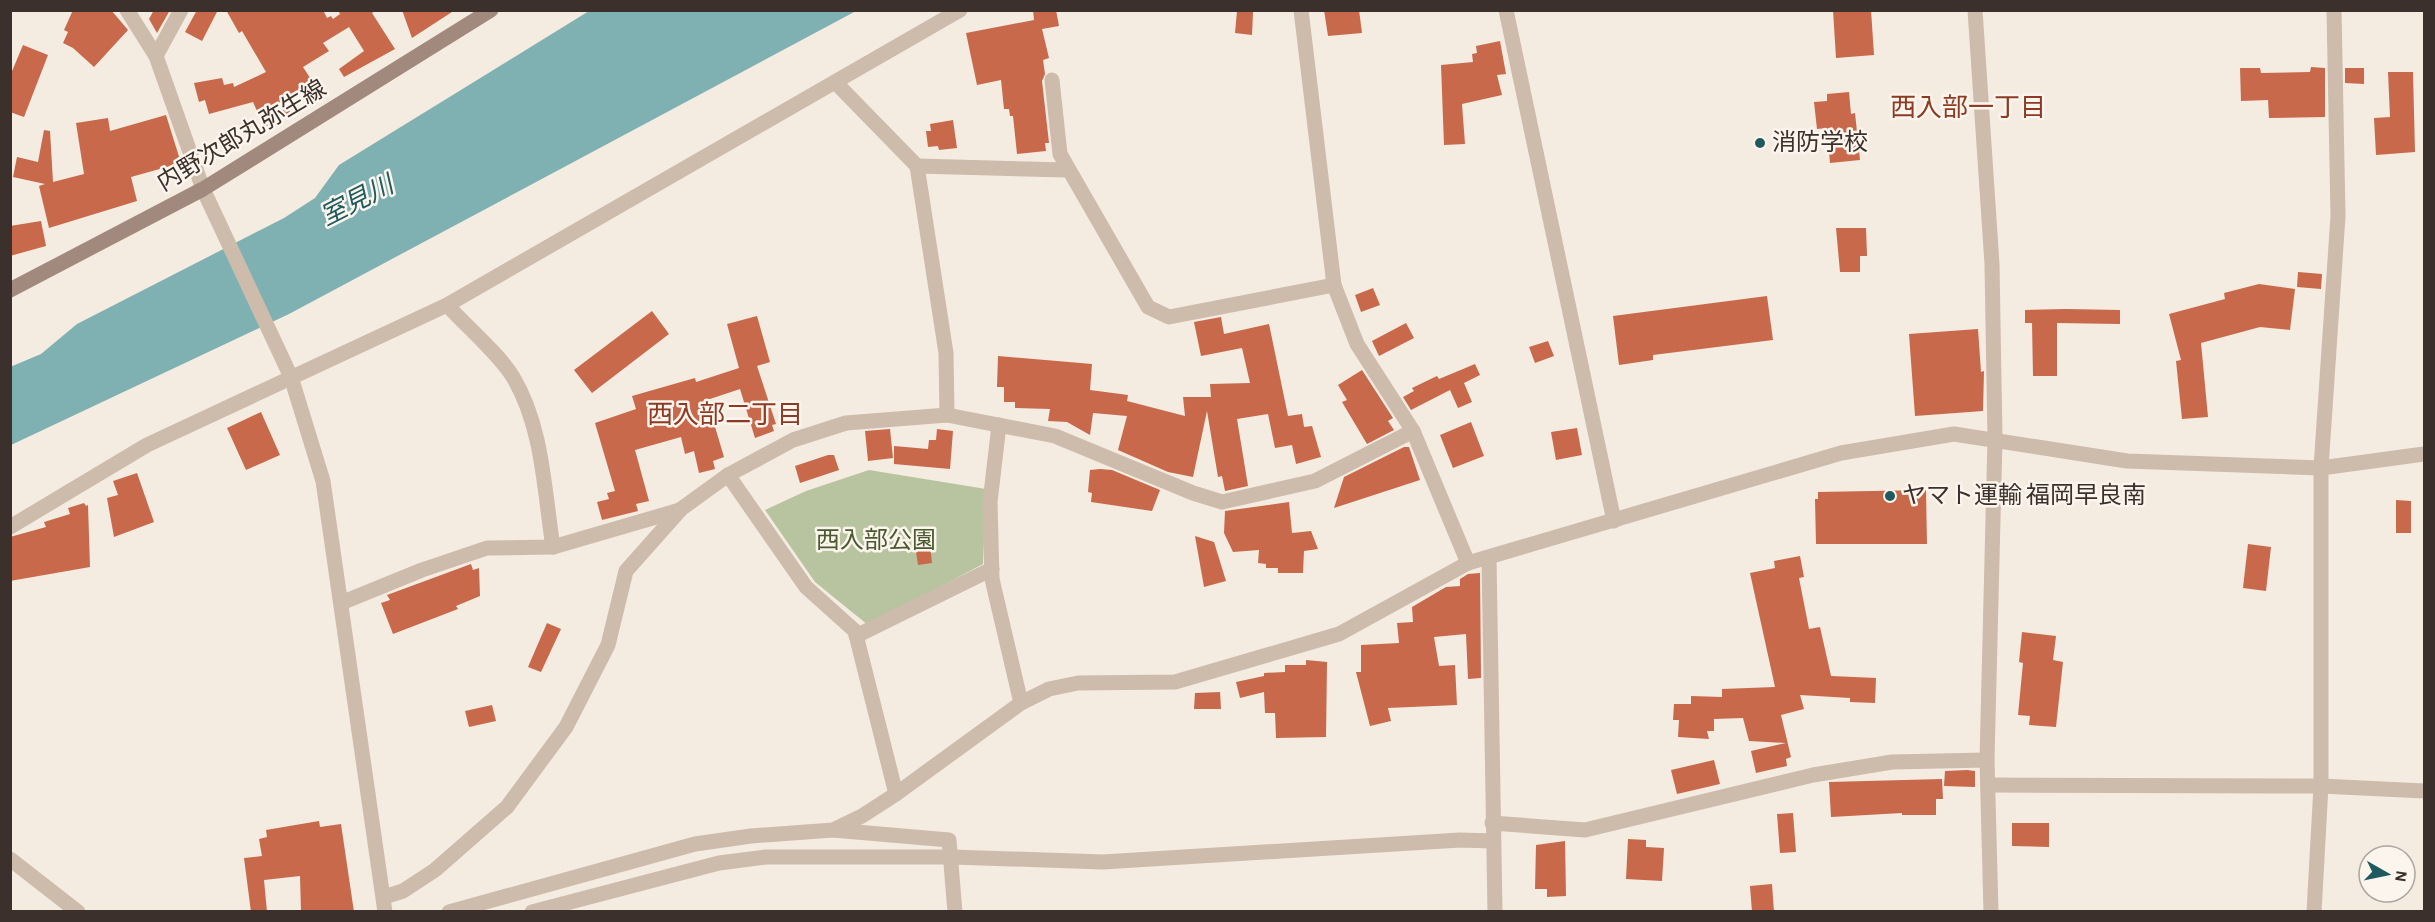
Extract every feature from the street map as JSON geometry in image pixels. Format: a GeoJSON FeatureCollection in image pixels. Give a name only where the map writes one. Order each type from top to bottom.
{"type":"FeatureCollection","features":[{"type":"Feature","properties":{"kind":"main road","name":"内野次郎丸弥生線"},"geometry":{"type":"LineString","coordinates":[[10,290],[203,189],[491,10]]}},
{"type":"Feature","properties":{"kind":"street"},"geometry":{"type":"LineString","coordinates":[[127,10],[156,56],[203,189],[291,377],[323,480],[384,904],[435,870],[507,807],[566,727],[608,645],[626,571],[681,509],[728,475],[793,440],[846,423],[947,415],[1055,436],[1192,493],[1222,502],[1315,481],[1413,431]]}},
{"type":"Feature","properties":{"kind":"street"},"geometry":{"type":"LineString","coordinates":[[156,56],[181,10]]}},
{"type":"Feature","properties":{"kind":"street"},"geometry":{"type":"LineString","coordinates":[[10,527],[147,445],[447,305],[960,10]]}},
{"type":"Feature","properties":{"kind":"street"},"geometry":{"type":"LineString","coordinates":[[1301,10],[1334,285],[1357,344],[1413,431],[1468,563]]}},
{"type":"Feature","properties":{"kind":"street"},"geometry":{"type":"LineString","coordinates":[[1506,10],[1614,521]]}},
{"type":"Feature","properties":{"kind":"street"},"geometry":{"type":"LineString","coordinates":[[1975,10],[1992,264],[1995,439],[1987,759],[1991,912]]}},
{"type":"Feature","properties":{"kind":"street"},"geometry":{"type":"LineString","coordinates":[[2314,912],[2321,786],[2321,468],[2338,216],[2334,10]]}},
{"type":"Feature","properties":{"kind":"street"},"geometry":{"type":"LineString","coordinates":[[1052,80],[1060,154],[1067,170],[1148,307],[1169,317],[1334,285]]}},
{"type":"Feature","properties":{"kind":"street"},"geometry":{"type":"LineString","coordinates":[[835,82],[917,166],[946,353],[947,415]]}},
{"type":"Feature","properties":{"kind":"street"},"geometry":{"type":"LineString","coordinates":[[917,166],[1067,170]]}},
{"type":"Feature","properties":{"kind":"street"},"geometry":{"type":"LineString","coordinates":[[447,305],[511,375],[528,405],[536,435],[553,547]]}},
{"type":"Feature","properties":{"kind":"street"},"geometry":{"type":"LineString","coordinates":[[999,425],[990,502],[992,569],[1021,703]]}},
{"type":"Feature","properties":{"kind":"street"},"geometry":{"type":"LineString","coordinates":[[833,830],[862,816],[896,794],[1021,703],[1049,689],[1078,683],[1174,682],[1339,634],[1468,563],[1842,453],[1954,434],[2127,461],[2321,468],[2424,454]]}},
{"type":"Feature","properties":{"kind":"street"},"geometry":{"type":"LineString","coordinates":[[728,475],[806,587],[855,631],[896,794]]}},
{"type":"Feature","properties":{"kind":"street"},"geometry":{"type":"LineString","coordinates":[[341,603],[422,570],[487,548],[553,547],[681,509]]}},
{"type":"Feature","properties":{"kind":"street"},"geometry":{"type":"LineString","coordinates":[[1489,558],[1495,912]]}},
{"type":"Feature","properties":{"kind":"street"},"geometry":{"type":"LineString","coordinates":[[856,636],[992,569]]}},
{"type":"Feature","properties":{"kind":"street"},"geometry":{"type":"LineString","coordinates":[[1492,823],[1585,830],[1813,775],[1892,762],[1987,759]]}},
{"type":"Feature","properties":{"kind":"street"},"geometry":{"type":"LineString","coordinates":[[1988,785],[2321,786],[2424,791]]}},
{"type":"Feature","properties":{"kind":"street"},"geometry":{"type":"LineString","coordinates":[[449,912],[695,844],[751,836],[833,830],[949,840],[955,912]]}},
{"type":"Feature","properties":{"kind":"street"},"geometry":{"type":"LineString","coordinates":[[532,912],[719,863],[766,857],[952,857],[1103,862],[1437,841],[1493,841]]}},
{"type":"Feature","properties":{"kind":"street"},"geometry":{"type":"LineString","coordinates":[[10,859],[78,912]]}},
{"type":"Feature","properties":{"kind":"green space","name":"西入部公園"},"geometry":{"type":"Polygon","coordinates":[[[869,470],[986,489],[983,564],[868,625],[815,582],[765,510],[806,491],[869,470]]]}},
{"type":"Feature","properties":{"kind":"water","name":"室見川"},"geometry":{"type":"Polygon","coordinates":[[[589,11],[856,11],[289,314],[11,445],[10,367],[41,354],[77,324],[284,218],[315,198],[339,165],[589,11]]]}},
{"type":"Feature","properties":{"kind":"building"},"geometry":{"type":"Polygon","coordinates":[[[73,10],[111,10],[128,30],[94,67],[73,48],[63,43],[68,32],[64,30],[73,10]]]}},
{"type":"Feature","properties":{"kind":"building"},"geometry":{"type":"Polygon","coordinates":[[[154,10],[170,10],[157,33],[149,19],[154,10]]]}},
{"type":"Feature","properties":{"kind":"building"},"geometry":{"type":"Polygon","coordinates":[[[197,10],[218,10],[202,41],[185,32],[197,10]]]}},
{"type":"Feature","properties":{"kind":"building"},"geometry":{"type":"Polygon","coordinates":[[[226,10],[323,10],[327,18],[331,16],[333,19],[340,14],[338,10],[376,10],[372,13],[395,49],[344,77],[339,69],[364,51],[349,27],[323,43],[329,51],[303,67],[314,84],[286,102],[291,115],[264,127],[253,102],[209,114],[205,100],[199,102],[194,83],[222,78],[224,85],[233,83],[234,87],[266,72],[242,31],[239,33],[226,10]]]}},
{"type":"Feature","properties":{"kind":"building"},"geometry":{"type":"Polygon","coordinates":[[[402,10],[455,10],[412,38],[402,10]]]}},
{"type":"Feature","properties":{"kind":"building"},"geometry":{"type":"Polygon","coordinates":[[[1033,10],[1056,10],[1059,26],[1042,29],[1049,58],[1043,60],[1045,74],[1042,81],[1049,143],[1045,143],[1046,151],[1017,154],[1013,116],[1010,116],[1009,109],[1004,109],[1001,80],[977,85],[966,33],[1034,20],[1033,10]]]}},
{"type":"Feature","properties":{"kind":"building"},"geometry":{"type":"Polygon","coordinates":[[[1324,10],[1359,10],[1362,33],[1328,36],[1324,10]]]}},
{"type":"Feature","properties":{"kind":"building"},"geometry":{"type":"Polygon","coordinates":[[[1833,10],[1871,10],[1874,55],[1836,58],[1833,10]]]}},
{"type":"Feature","properties":{"kind":"building"},"geometry":{"type":"Polygon","coordinates":[[[1237,11],[1253,12],[1252,35],[1235,33],[1237,11]]]}},
{"type":"Feature","properties":{"kind":"building"},"geometry":{"type":"Polygon","coordinates":[[[1500,41],[1506,74],[1497,75],[1502,95],[1462,104],[1465,144],[1444,145],[1441,65],[1473,62],[1472,54],[1477,53],[1476,46],[1500,41]]]}},
{"type":"Feature","properties":{"kind":"building"},"geometry":{"type":"Polygon","coordinates":[[[23,45],[48,55],[24,117],[10,112],[10,76],[23,45]]]}},
{"type":"Feature","properties":{"kind":"building"},"geometry":{"type":"Polygon","coordinates":[[[2311,67],[2325,68],[2325,117],[2269,118],[2268,100],[2241,101],[2240,68],[2260,68],[2261,73],[2310,72],[2311,67]]]}},
{"type":"Feature","properties":{"kind":"building"},"geometry":{"type":"Polygon","coordinates":[[[2345,68],[2364,68],[2364,84],[2345,83],[2345,68]]]}},
{"type":"Feature","properties":{"kind":"building"},"geometry":{"type":"Polygon","coordinates":[[[2388,72],[2413,72],[2415,152],[2376,155],[2374,118],[2390,117],[2388,72]]]}},
{"type":"Feature","properties":{"kind":"building"},"geometry":{"type":"Polygon","coordinates":[[[1849,92],[1851,114],[1855,113],[1860,160],[1830,163],[1827,128],[1817,129],[1814,102],[1827,101],[1827,94],[1849,92]]]}},
{"type":"Feature","properties":{"kind":"building"},"geometry":{"type":"Polygon","coordinates":[[[166,115],[181,163],[131,177],[137,201],[49,228],[39,186],[45,184],[13,177],[17,157],[38,162],[44,130],[50,131],[53,182],[84,174],[76,123],[108,118],[110,131],[166,115]]]}},
{"type":"Feature","properties":{"kind":"building"},"geometry":{"type":"Polygon","coordinates":[[[953,120],[957,148],[939,150],[938,146],[928,147],[926,131],[931,131],[930,124],[953,120]]]}},
{"type":"Feature","properties":{"kind":"building"},"geometry":{"type":"Polygon","coordinates":[[[41,221],[46,246],[10,256],[10,226],[41,221]]]}},
{"type":"Feature","properties":{"kind":"building"},"geometry":{"type":"Polygon","coordinates":[[[1836,228],[1866,228],[1867,256],[1860,256],[1860,272],[1840,272],[1836,228]]]}},
{"type":"Feature","properties":{"kind":"building"},"geometry":{"type":"Polygon","coordinates":[[[2298,272],[2322,274],[2321,289],[2297,287],[2298,272]]]}},
{"type":"Feature","properties":{"kind":"building"},"geometry":{"type":"Polygon","coordinates":[[[2259,284],[2295,289],[2290,330],[2260,327],[2201,343],[2208,417],[2182,419],[2176,361],[2181,360],[2169,314],[2225,299],[2224,293],[2259,284]]]}},
{"type":"Feature","properties":{"kind":"building"},"geometry":{"type":"Polygon","coordinates":[[[1373,288],[1380,305],[1361,312],[1355,295],[1373,288]]]}},
{"type":"Feature","properties":{"kind":"building"},"geometry":{"type":"Polygon","coordinates":[[[1767,296],[1773,340],[1653,355],[1653,360],[1619,365],[1613,316],[1767,296]]]}},
{"type":"Feature","properties":{"kind":"building"},"geometry":{"type":"Polygon","coordinates":[[[2025,310],[2120,310],[2120,324],[2057,323],[2057,376],[2033,376],[2032,323],[2025,323],[2025,310]]]}},
{"type":"Feature","properties":{"kind":"building"},"geometry":{"type":"Polygon","coordinates":[[[652,311],[669,334],[592,393],[574,370],[652,311]]]}},
{"type":"Feature","properties":{"kind":"building"},"geometry":{"type":"Polygon","coordinates":[[[757,316],[770,362],[757,366],[776,424],[772,425],[774,431],[755,438],[740,389],[707,400],[724,457],[713,461],[715,469],[699,473],[694,451],[685,454],[681,437],[635,450],[649,501],[636,504],[638,511],[602,520],[597,502],[609,499],[607,493],[615,491],[595,423],[636,409],[632,396],[695,378],[696,382],[739,368],[727,324],[757,316]]]}},
{"type":"Feature","properties":{"kind":"building"},"geometry":{"type":"Polygon","coordinates":[[[1221,317],[1224,334],[1269,324],[1288,416],[1302,414],[1304,427],[1312,426],[1321,457],[1296,464],[1292,445],[1275,448],[1268,414],[1237,419],[1248,486],[1225,491],[1222,476],[1218,477],[1207,411],[1193,477],[1168,472],[1118,450],[1127,416],[1093,413],[1090,435],[1067,422],[1048,421],[1050,409],[1015,408],[1015,402],[1004,402],[1004,387],[997,387],[998,356],[1092,364],[1090,390],[1128,395],[1127,401],[1185,416],[1183,397],[1211,397],[1210,384],[1250,383],[1242,348],[1201,356],[1194,322],[1221,317]]]}},
{"type":"Feature","properties":{"kind":"building"},"geometry":{"type":"Polygon","coordinates":[[[1406,323],[1414,338],[1379,356],[1372,341],[1406,323]]]}},
{"type":"Feature","properties":{"kind":"building"},"geometry":{"type":"Polygon","coordinates":[[[1978,329],[1981,372],[1984,371],[1983,411],[1915,416],[1909,334],[1978,329]]]}},
{"type":"Feature","properties":{"kind":"building"},"geometry":{"type":"Polygon","coordinates":[[[1548,341],[1554,356],[1535,363],[1529,347],[1548,341]]]}},
{"type":"Feature","properties":{"kind":"building"},"geometry":{"type":"Polygon","coordinates":[[[1475,364],[1480,375],[1464,383],[1472,402],[1458,408],[1450,390],[1411,410],[1403,397],[1414,391],[1412,388],[1437,376],[1439,379],[1475,364]]]}},
{"type":"Feature","properties":{"kind":"building"},"geometry":{"type":"Polygon","coordinates":[[[1362,370],[1393,418],[1388,421],[1394,430],[1367,444],[1342,402],[1347,400],[1338,385],[1362,370]]]}},
{"type":"Feature","properties":{"kind":"building"},"geometry":{"type":"Polygon","coordinates":[[[261,412],[280,455],[246,470],[227,428],[261,412]]]}},
{"type":"Feature","properties":{"kind":"building"},"geometry":{"type":"Polygon","coordinates":[[[1471,422],[1484,456],[1453,468],[1440,435],[1471,422]]]}},
{"type":"Feature","properties":{"kind":"building"},"geometry":{"type":"Polygon","coordinates":[[[1577,428],[1582,455],[1556,460],[1551,432],[1577,428]]]}},
{"type":"Feature","properties":{"kind":"building"},"geometry":{"type":"Polygon","coordinates":[[[890,429],[893,458],[868,461],[865,431],[890,429]]]}},
{"type":"Feature","properties":{"kind":"building"},"geometry":{"type":"Polygon","coordinates":[[[937,429],[953,431],[950,469],[894,464],[894,446],[928,449],[929,440],[936,440],[937,429]]]}},
{"type":"Feature","properties":{"kind":"building"},"geometry":{"type":"Polygon","coordinates":[[[1404,447],[1409,447],[1420,480],[1334,508],[1344,477],[1404,447]]]}},
{"type":"Feature","properties":{"kind":"building"},"geometry":{"type":"Polygon","coordinates":[[[834,455],[839,470],[800,483],[795,466],[834,455]]]}},
{"type":"Feature","properties":{"kind":"building"},"geometry":{"type":"Polygon","coordinates":[[[1090,470],[1112,470],[1160,490],[1152,511],[1091,502],[1092,493],[1088,492],[1090,470]]]}},
{"type":"Feature","properties":{"kind":"building"},"geometry":{"type":"Polygon","coordinates":[[[137,473],[154,522],[114,537],[107,498],[118,495],[113,481],[137,473]]]}},
{"type":"Feature","properties":{"kind":"building"},"geometry":{"type":"Polygon","coordinates":[[[1926,490],[1927,544],[1816,544],[1815,499],[1818,499],[1818,492],[1926,490]]]}},
{"type":"Feature","properties":{"kind":"building"},"geometry":{"type":"Polygon","coordinates":[[[2396,500],[2411,501],[2411,533],[2396,533],[2396,500]]]}},
{"type":"Feature","properties":{"kind":"building"},"geometry":{"type":"Polygon","coordinates":[[[1289,502],[1292,533],[1311,531],[1318,549],[1304,551],[1303,573],[1278,573],[1278,568],[1266,568],[1266,564],[1258,563],[1259,550],[1233,552],[1224,533],[1225,511],[1289,502]]]}},
{"type":"Feature","properties":{"kind":"building"},"geometry":{"type":"Polygon","coordinates":[[[84,503],[88,505],[90,567],[10,581],[10,537],[46,527],[44,522],[70,514],[68,508],[84,503]]]}},
{"type":"Feature","properties":{"kind":"building"},"geometry":{"type":"Polygon","coordinates":[[[1195,536],[1214,542],[1226,581],[1204,587],[1195,536]]]}},
{"type":"Feature","properties":{"kind":"building"},"geometry":{"type":"Polygon","coordinates":[[[930,544],[932,563],[918,565],[915,545],[930,544]]]}},
{"type":"Feature","properties":{"kind":"building"},"geometry":{"type":"Polygon","coordinates":[[[2248,544],[2271,547],[2266,591],[2243,588],[2248,544]]]}},
{"type":"Feature","properties":{"kind":"building"},"geometry":{"type":"Polygon","coordinates":[[[1800,556],[1804,577],[1799,578],[1809,629],[1820,627],[1831,676],[1876,678],[1875,703],[1850,702],[1850,698],[1800,695],[1804,709],[1781,715],[1791,757],[1786,759],[1787,766],[1756,773],[1751,751],[1786,743],[1749,741],[1743,718],[1714,719],[1714,731],[1707,731],[1709,739],[1678,737],[1679,720],[1673,720],[1674,704],[1691,704],[1691,696],[1722,697],[1722,689],[1775,687],[1750,573],[1775,568],[1774,561],[1800,556]]]}},
{"type":"Feature","properties":{"kind":"building"},"geometry":{"type":"Polygon","coordinates":[[[471,564],[473,570],[479,568],[480,596],[456,606],[458,609],[393,634],[381,603],[390,600],[387,595],[471,564]]]}},
{"type":"Feature","properties":{"kind":"building"},"geometry":{"type":"Polygon","coordinates":[[[1480,573],[1481,678],[1468,679],[1466,634],[1434,637],[1439,666],[1455,665],[1457,705],[1388,708],[1391,721],[1370,726],[1356,672],[1361,672],[1361,645],[1399,643],[1397,623],[1413,622],[1412,607],[1446,587],[1460,586],[1460,579],[1468,574],[1480,573]]]}},
{"type":"Feature","properties":{"kind":"building"},"geometry":{"type":"Polygon","coordinates":[[[547,623],[561,629],[541,672],[528,667],[547,623]]]}},
{"type":"Feature","properties":{"kind":"building"},"geometry":{"type":"Polygon","coordinates":[[[2022,632],[2056,636],[2053,660],[2063,662],[2056,727],[2029,725],[2030,716],[2018,715],[2023,663],[2019,662],[2022,632]]]}},
{"type":"Feature","properties":{"kind":"building"},"geometry":{"type":"Polygon","coordinates":[[[1306,660],[1327,662],[1326,737],[1276,738],[1275,713],[1265,713],[1264,692],[1240,698],[1236,682],[1264,676],[1264,673],[1285,672],[1285,665],[1306,665],[1306,660]]]}},
{"type":"Feature","properties":{"kind":"building"},"geometry":{"type":"Polygon","coordinates":[[[1220,692],[1221,709],[1194,709],[1195,693],[1220,692]]]}},
{"type":"Feature","properties":{"kind":"building"},"geometry":{"type":"Polygon","coordinates":[[[492,705],[496,721],[469,727],[465,711],[492,705]]]}},
{"type":"Feature","properties":{"kind":"building"},"geometry":{"type":"Polygon","coordinates":[[[1714,760],[1720,784],[1677,794],[1671,770],[1714,760]]]}},
{"type":"Feature","properties":{"kind":"building"},"geometry":{"type":"Polygon","coordinates":[[[1945,771],[1975,771],[1975,787],[1944,786],[1945,771]]]}},
{"type":"Feature","properties":{"kind":"building"},"geometry":{"type":"Polygon","coordinates":[[[1942,779],[1943,799],[1936,799],[1936,815],[1902,815],[1902,813],[1831,817],[1829,782],[1942,779]]]}},
{"type":"Feature","properties":{"kind":"building"},"geometry":{"type":"Polygon","coordinates":[[[1793,813],[1796,852],[1780,853],[1777,814],[1793,813]]]}},
{"type":"Feature","properties":{"kind":"building"},"geometry":{"type":"Polygon","coordinates":[[[319,821],[320,827],[341,824],[354,912],[301,912],[300,876],[264,880],[267,912],[251,912],[244,858],[262,856],[259,839],[267,837],[266,830],[319,821]]]}},
{"type":"Feature","properties":{"kind":"building"},"geometry":{"type":"Polygon","coordinates":[[[2012,823],[2049,823],[2049,847],[2012,846],[2012,823]]]}},
{"type":"Feature","properties":{"kind":"building"},"geometry":{"type":"Polygon","coordinates":[[[1628,839],[1646,840],[1646,847],[1664,848],[1662,881],[1626,879],[1628,839]]]}},
{"type":"Feature","properties":{"kind":"building"},"geometry":{"type":"Polygon","coordinates":[[[1565,841],[1566,896],[1547,897],[1547,889],[1535,889],[1536,845],[1565,841]]]}},
{"type":"Feature","properties":{"kind":"building"},"geometry":{"type":"Polygon","coordinates":[[[1772,884],[1774,912],[1752,912],[1750,886],[1772,884]]]}},
{"type":"Feature","properties":{"kind":"place","name":"消防学校"},"geometry":{"type":"Point","coordinates":[1760,143]}},
{"type":"Feature","properties":{"kind":"place","name":"ヤマト運輸 福岡早良南"},"geometry":{"type":"Point","coordinates":[1890,496]}},
{"type":"Feature","properties":{"kind":"district","name":"西入部一丁目"},"geometry":{"type":"Point","coordinates":[1968,108]}},
{"type":"Feature","properties":{"kind":"district","name":"西入部二丁目"},"geometry":{"type":"Point","coordinates":[725,415]}}]}
